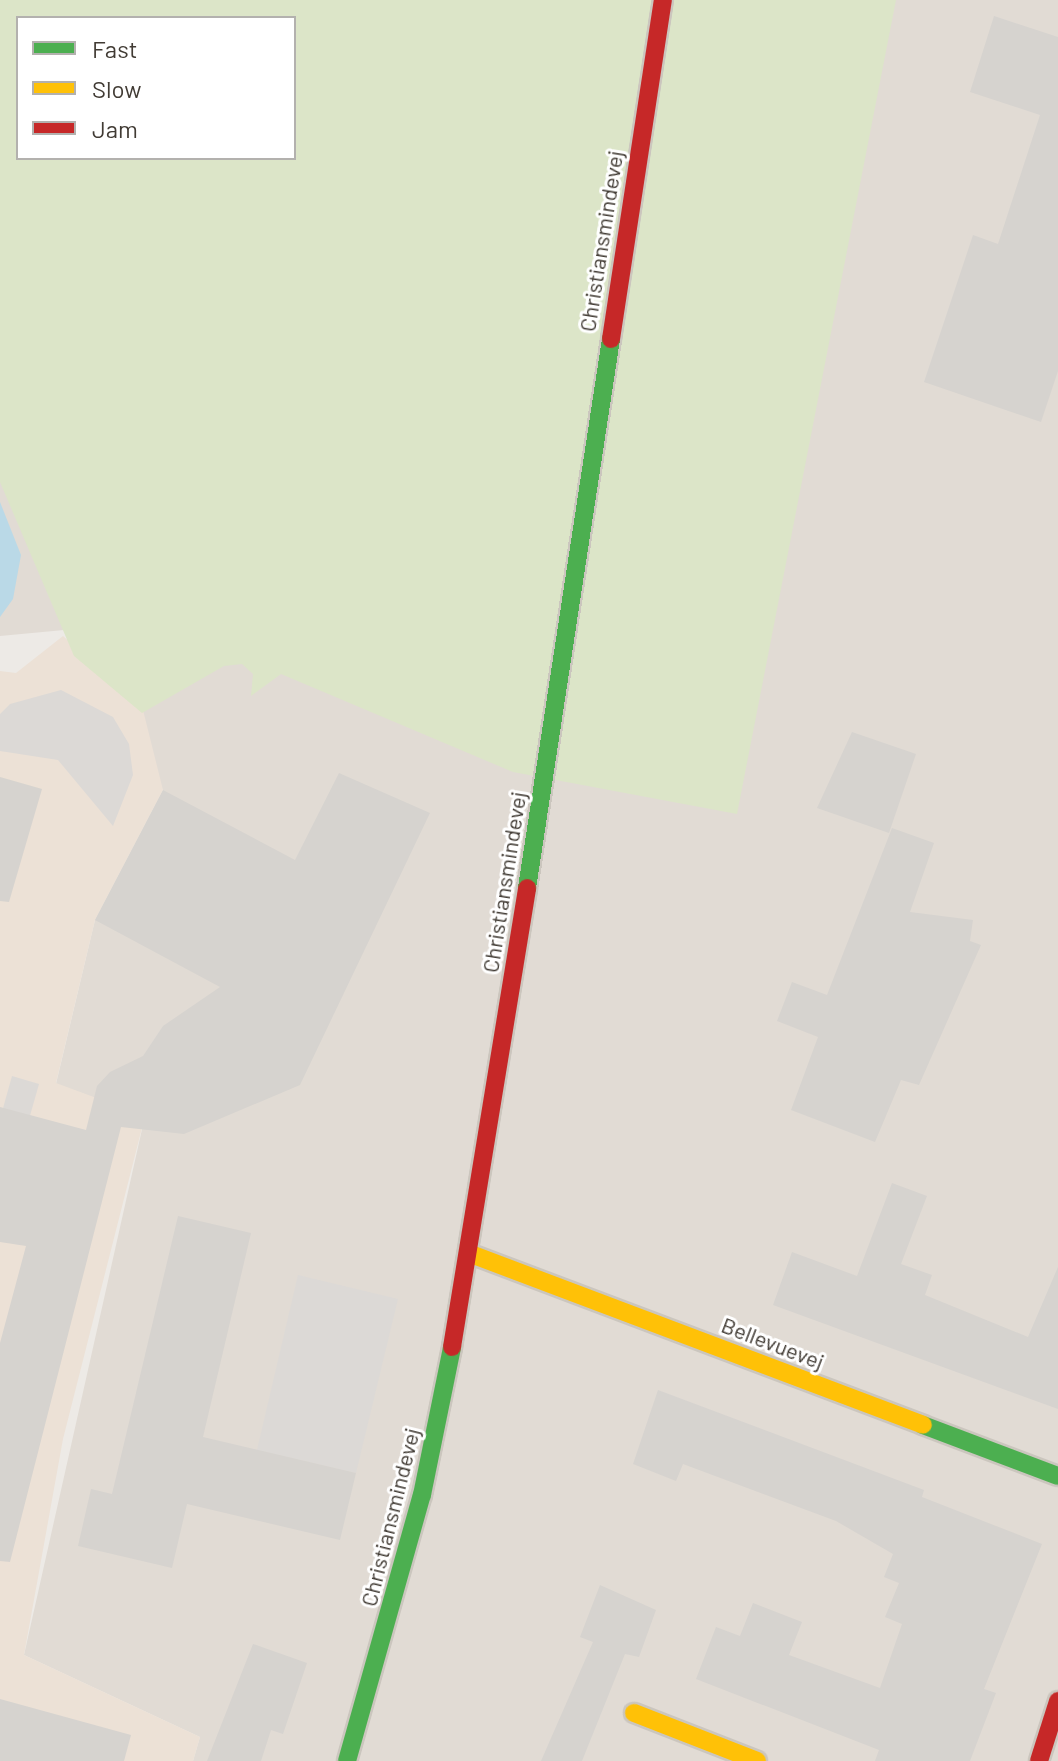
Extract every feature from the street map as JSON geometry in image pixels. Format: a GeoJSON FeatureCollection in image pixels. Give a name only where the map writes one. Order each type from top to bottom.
{"type":"FeatureCollection","features":[{"type":"Feature","properties":{"kind":"street","name":"Christiansmindevej"},"geometry":{"type":"LineString","coordinates":[[347,1761],[422,1495],[471,1254],[663,0]]}},
{"type":"Feature","properties":{"kind":"street","name":"Bellevuevej"},"geometry":{"type":"LineString","coordinates":[[471,1254],[1058,1476]]}},
{"type":"Feature","properties":{"kind":"street"},"geometry":{"type":"LineString","coordinates":[[1039,1761],[1058,1701]]}},
{"type":"Feature","properties":{"kind":"street"},"geometry":{"type":"LineString","coordinates":[[634,1713],[757,1761]]}},
{"type":"Feature","properties":{"kind":"shaded area"},"geometry":{"type":"Polygon","coordinates":[[[0,0],[1058,0],[1058,1761],[193,1761],[200,1737],[24,1655],[145,1116],[56,1084],[95,920],[163,790],[64,630],[0,636],[0,0]]]}},
{"type":"Feature","properties":{"kind":"shaded area"},"geometry":{"type":"Polygon","coordinates":[[[63,636],[142,706],[163,790],[95,920],[56,1083],[145,1116],[63,1439],[24,1655],[200,1737],[193,1761],[0,1761],[0,671],[16,673],[63,636]]]}},
{"type":"Feature","properties":{"kind":"shaded area"},"geometry":{"type":"Polygon","coordinates":[[[61,690],[113,717],[129,744],[133,775],[113,826],[58,760],[0,751],[0,714],[10,704],[61,690]]]}},
{"type":"Feature","properties":{"kind":"shaded area"},"geometry":{"type":"Polygon","coordinates":[[[12,1076],[39,1084],[0,1221],[0,1119],[12,1076]]]}},
{"type":"Feature","properties":{"kind":"shaded area"},"geometry":{"type":"Polygon","coordinates":[[[298,1275],[398,1299],[356,1473],[257,1450],[298,1275]]]}},
{"type":"Feature","properties":{"kind":"green space"},"geometry":{"type":"Polygon","coordinates":[[[0,0],[896,0],[737,814],[513,772],[281,674],[251,696],[253,674],[242,664],[224,666],[142,713],[74,656],[0,482],[0,0]]]}},
{"type":"Feature","properties":{"kind":"water"},"geometry":{"type":"Polygon","coordinates":[[[0,502],[21,555],[13,599],[0,617],[0,502]]]}},
{"type":"Feature","properties":{"kind":"building"},"geometry":{"type":"Polygon","coordinates":[[[994,16],[1058,37],[1058,371],[1041,422],[924,382],[973,235],[998,244],[1040,115],[970,92],[994,16]]]}},
{"type":"Feature","properties":{"kind":"building"},"geometry":{"type":"Polygon","coordinates":[[[852,732],[916,754],[889,833],[817,808],[852,732]]]}},
{"type":"Feature","properties":{"kind":"building"},"geometry":{"type":"Polygon","coordinates":[[[339,773],[430,813],[300,1085],[184,1134],[121,1127],[10,1562],[0,1561],[0,1343],[26,1246],[0,1242],[0,1107],[86,1130],[97,1086],[110,1072],[143,1056],[163,1026],[220,987],[95,920],[163,790],[295,860],[339,773]]]}},
{"type":"Feature","properties":{"kind":"building"},"geometry":{"type":"Polygon","coordinates":[[[0,777],[42,789],[9,902],[0,901],[0,777]]]}},
{"type":"Feature","properties":{"kind":"building"},"geometry":{"type":"Polygon","coordinates":[[[892,828],[934,843],[910,912],[973,920],[970,941],[981,945],[919,1085],[901,1080],[875,1142],[791,1110],[818,1037],[777,1021],[792,982],[827,995],[892,828]]]}},
{"type":"Feature","properties":{"kind":"building"},"geometry":{"type":"Polygon","coordinates":[[[892,1183],[927,1196],[901,1264],[932,1275],[925,1295],[1028,1337],[1058,1267],[1058,1409],[773,1305],[792,1252],[857,1276],[892,1183]]]}},
{"type":"Feature","properties":{"kind":"building"},"geometry":{"type":"Polygon","coordinates":[[[178,1216],[251,1233],[203,1437],[356,1473],[340,1540],[187,1504],[172,1568],[78,1546],[91,1489],[112,1494],[178,1216]]]}},
{"type":"Feature","properties":{"kind":"building"},"geometry":{"type":"Polygon","coordinates":[[[658,1390],[924,1490],[922,1497],[1042,1544],[984,1689],[996,1693],[970,1761],[875,1761],[879,1750],[696,1679],[716,1627],[740,1636],[753,1603],[802,1622],[789,1655],[880,1688],[902,1624],[885,1617],[899,1583],[884,1577],[893,1554],[836,1521],[683,1464],[676,1481],[633,1464],[658,1390]]]}},
{"type":"Feature","properties":{"kind":"building"},"geometry":{"type":"Polygon","coordinates":[[[600,1585],[656,1610],[639,1657],[625,1654],[582,1761],[541,1761],[593,1642],[580,1637],[600,1585]]]}},
{"type":"Feature","properties":{"kind":"building"},"geometry":{"type":"Polygon","coordinates":[[[253,1644],[307,1663],[283,1734],[271,1730],[261,1761],[207,1761],[253,1644]]]}},
{"type":"Feature","properties":{"kind":"building"},"geometry":{"type":"Polygon","coordinates":[[[0,1699],[131,1735],[124,1761],[0,1761],[0,1699]]]}},
{"type":"Feature","properties":{"kind":"traffic: fast"},"geometry":{"type":"LineString","coordinates":[[527,888],[611,339]]}},
{"type":"Feature","properties":{"kind":"traffic: fast"},"geometry":{"type":"LineString","coordinates":[[347,1761],[422,1495],[452,1347]]}},
{"type":"Feature","properties":{"kind":"traffic: fast"},"geometry":{"type":"LineString","coordinates":[[923,1425],[1058,1476]]}},
{"type":"Feature","properties":{"kind":"traffic: slow"},"geometry":{"type":"LineString","coordinates":[[471,1254],[923,1425]]}},
{"type":"Feature","properties":{"kind":"traffic: slow"},"geometry":{"type":"LineString","coordinates":[[634,1713],[757,1761]]}},
{"type":"Feature","properties":{"kind":"traffic: jam"},"geometry":{"type":"LineString","coordinates":[[611,339],[663,0]]}},
{"type":"Feature","properties":{"kind":"traffic: jam"},"geometry":{"type":"LineString","coordinates":[[452,1347],[527,888]]}},
{"type":"Feature","properties":{"kind":"traffic: jam"},"geometry":{"type":"LineString","coordinates":[[1039,1761],[1058,1701]]}}]}
